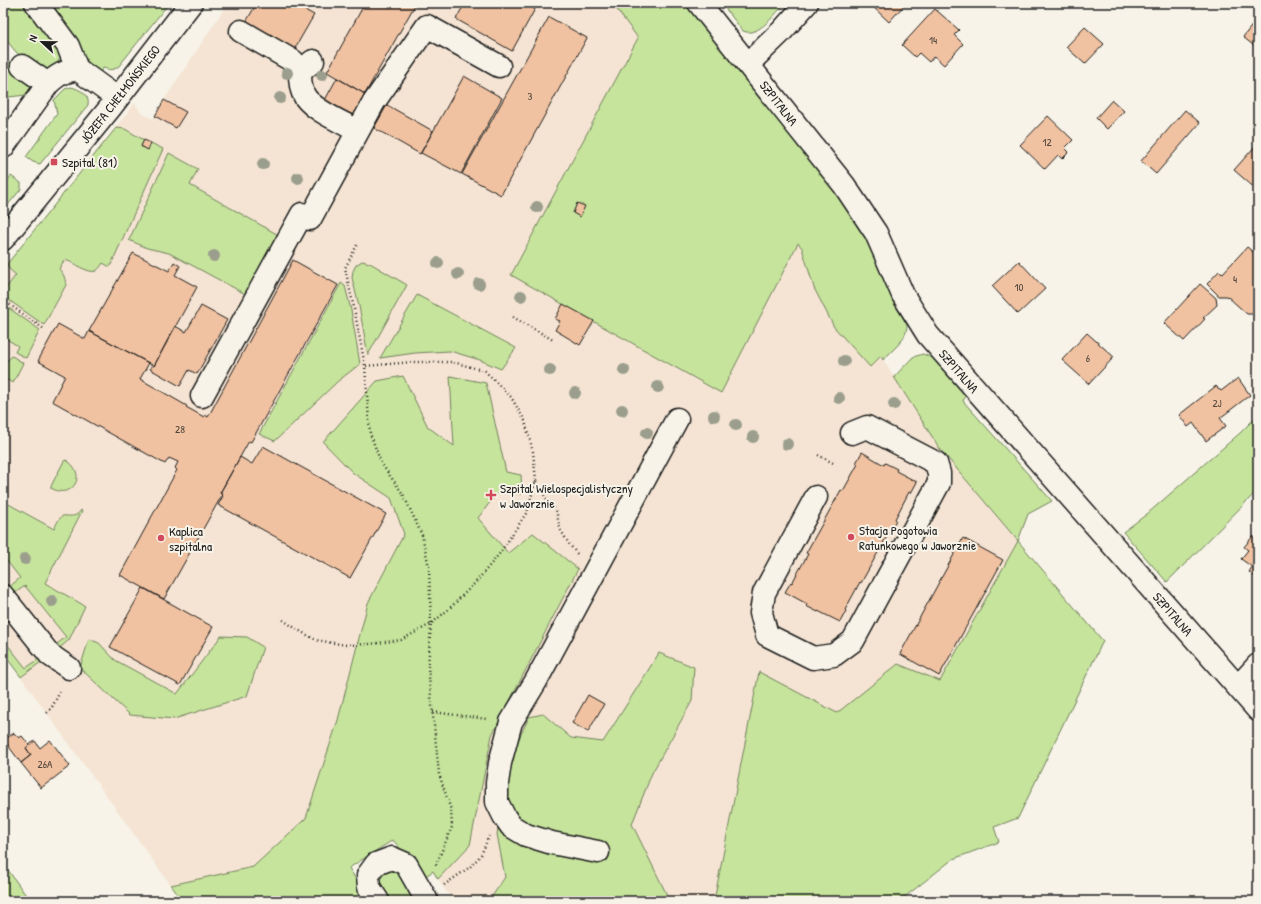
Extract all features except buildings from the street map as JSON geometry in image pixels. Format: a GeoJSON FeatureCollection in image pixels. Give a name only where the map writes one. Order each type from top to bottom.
{"type":"FeatureCollection","features":[{"type":"Feature","properties":{"kind":"street"},"geometry":{"type":"LineString","coordinates":[[36,3],[68,46],[77,69],[117,98]]}},
{"type":"Feature","properties":{"kind":"street","name":"JÓZEFA CHEŁMOŃSKIEGO"},"geometry":{"type":"LineString","coordinates":[[3,239],[117,98],[191,3]]}},
{"type":"Feature","properties":{"kind":"street","name":"SZPITALNA"},"geometry":{"type":"LineString","coordinates":[[699,3],[844,185],[876,233],[903,295],[928,335],[1258,710]]}},
{"type":"Feature","properties":{"kind":"street"},"geometry":{"type":"LineString","coordinates":[[748,64],[781,32],[807,3]]}},
{"type":"Feature","properties":{"kind":"street"},"geometry":{"type":"LineString","coordinates":[[202,396],[374,102],[427,26],[499,66]]}},
{"type":"Feature","properties":{"kind":"street"},"geometry":{"type":"LineString","coordinates":[[241,31],[293,62],[306,66],[300,82],[303,94],[310,104],[358,131]]}},
{"type":"Feature","properties":{"kind":"street"},"geometry":{"type":"LineString","coordinates":[[22,66],[48,84]]}},
{"type":"Feature","properties":{"kind":"street"},"geometry":{"type":"LineString","coordinates":[[3,147],[48,84],[57,75],[77,69]]}},
{"type":"Feature","properties":{"kind":"street"},"geometry":{"type":"LineString","coordinates":[[598,852],[526,835],[511,826],[497,802],[497,783],[500,763],[512,722],[536,681],[677,420]]}},
{"type":"Feature","properties":{"kind":"street"},"geometry":{"type":"LineString","coordinates":[[816,497],[764,593],[761,613],[767,636],[813,658],[834,655],[853,641],[939,483],[939,474],[936,463],[868,427],[852,434]]}},
{"type":"Feature","properties":{"kind":"street"},"geometry":{"type":"LineString","coordinates":[[3,596],[50,655],[69,668]]}},
{"type":"Feature","properties":{"kind":"street"},"geometry":{"type":"LineString","coordinates":[[1238,687],[1258,665]]}},
{"type":"Feature","properties":{"kind":"street"},"geometry":{"type":"LineString","coordinates":[[378,901],[369,887],[368,876],[376,864],[392,858],[406,864],[426,900]]}},
{"type":"Feature","properties":{"kind":"path"},"geometry":{"type":"LineString","coordinates":[[357,245],[345,268],[365,366],[370,433],[381,463],[403,494],[422,534],[429,567],[432,624],[428,667],[439,774],[451,810],[452,827],[434,870]]}},
{"type":"Feature","properties":{"kind":"path"},"geometry":{"type":"LineString","coordinates":[[3,300],[44,329]]}},
{"type":"Feature","properties":{"kind":"path"},"geometry":{"type":"LineString","coordinates":[[513,318],[553,340]]}},
{"type":"Feature","properties":{"kind":"path"},"geometry":{"type":"LineString","coordinates":[[283,620],[316,640],[346,645],[401,640],[432,624],[476,582],[500,553],[527,512],[536,480],[533,452],[525,421],[511,397],[485,371],[453,362],[413,362],[365,366]]}},
{"type":"Feature","properties":{"kind":"path"},"geometry":{"type":"LineString","coordinates":[[818,455],[835,464]]}},
{"type":"Feature","properties":{"kind":"path"},"geometry":{"type":"LineString","coordinates":[[536,480],[546,498],[556,510],[560,529],[569,544],[579,556],[596,569]]}},
{"type":"Feature","properties":{"kind":"path"},"geometry":{"type":"LineString","coordinates":[[47,713],[52,707],[65,682],[69,668]]}},
{"type":"Feature","properties":{"kind":"path"},"geometry":{"type":"LineString","coordinates":[[433,712],[512,722]]}},
{"type":"Feature","properties":{"kind":"path"},"geometry":{"type":"LineString","coordinates":[[426,900],[470,867],[481,855],[489,834],[497,802]]}},
{"type":"Feature","properties":{"kind":"shaded area","name":"Szpital Wielospecjalistyczny w Jaworznie"},"geometry":{"type":"Polygon","coordinates":[[[228,3],[612,3],[863,328],[940,449],[1103,641],[1018,818],[778,901],[453,901],[400,824],[279,901],[182,901],[3,653],[3,269],[135,103],[141,113],[153,119],[228,3]]]}},
{"type":"Feature","properties":{"kind":"green space"},"geometry":{"type":"Polygon","coordinates":[[[3,3],[28,3],[62,54],[52,69],[47,72],[26,61],[16,52],[3,36],[3,3]]]}},
{"type":"Feature","properties":{"kind":"green space"},"geometry":{"type":"Polygon","coordinates":[[[44,3],[169,3],[119,66],[111,70],[103,68],[99,74],[84,61],[44,3]]]}},
{"type":"Feature","properties":{"kind":"green space"},"geometry":{"type":"Polygon","coordinates":[[[612,3],[687,3],[835,188],[865,234],[907,325],[905,335],[902,340],[883,360],[881,356],[870,367],[834,327],[814,288],[802,248],[798,243],[721,393],[511,275],[638,38],[612,3]]]}},
{"type":"Feature","properties":{"kind":"green space"},"geometry":{"type":"Polygon","coordinates":[[[721,3],[785,3],[761,28],[749,32],[743,31],[721,3]]]}},
{"type":"Feature","properties":{"kind":"green space"},"geometry":{"type":"Polygon","coordinates":[[[9,62],[33,80],[34,94],[9,97],[3,106],[3,70],[9,62]]]}},
{"type":"Feature","properties":{"kind":"green space"},"geometry":{"type":"Polygon","coordinates":[[[71,87],[78,89],[86,95],[88,105],[40,164],[33,162],[26,157],[57,114],[54,100],[65,89],[71,87]]]}},
{"type":"Feature","properties":{"kind":"green space"},"geometry":{"type":"Polygon","coordinates":[[[116,128],[125,129],[144,140],[141,147],[148,149],[151,143],[163,149],[110,267],[103,263],[96,271],[89,271],[65,259],[59,269],[64,276],[66,285],[44,325],[3,296],[3,292],[16,275],[9,269],[7,264],[116,128]]]}},
{"type":"Feature","properties":{"kind":"green space"},"geometry":{"type":"Polygon","coordinates":[[[169,153],[198,169],[190,185],[282,237],[249,296],[169,253],[147,248],[129,240],[169,153]]]}},
{"type":"Feature","properties":{"kind":"green space"},"geometry":{"type":"Polygon","coordinates":[[[11,176],[21,183],[21,189],[3,211],[3,186],[11,176]]]}},
{"type":"Feature","properties":{"kind":"green space"},"geometry":{"type":"Polygon","coordinates":[[[362,261],[370,263],[407,285],[368,355],[352,278],[356,265],[362,261]]]}},
{"type":"Feature","properties":{"kind":"green space"},"geometry":{"type":"Polygon","coordinates":[[[341,283],[345,286],[351,310],[360,364],[338,381],[275,441],[259,434],[341,283]]]}},
{"type":"Feature","properties":{"kind":"green space"},"geometry":{"type":"Polygon","coordinates":[[[417,295],[516,348],[501,369],[480,360],[450,351],[415,353],[380,358],[417,295]]]}},
{"type":"Feature","properties":{"kind":"green space"},"geometry":{"type":"Polygon","coordinates":[[[3,304],[40,330],[26,358],[15,352],[18,346],[3,337],[3,304]]]}},
{"type":"Feature","properties":{"kind":"green space"},"geometry":{"type":"Polygon","coordinates":[[[923,354],[933,358],[966,395],[963,401],[1052,501],[1028,514],[1018,541],[940,449],[894,377],[913,357],[923,354]]]}},
{"type":"Feature","properties":{"kind":"green space"},"geometry":{"type":"Polygon","coordinates":[[[3,356],[7,361],[12,356],[23,363],[13,383],[3,378],[3,356]]]}},
{"type":"Feature","properties":{"kind":"green space"},"geometry":{"type":"Polygon","coordinates":[[[403,376],[428,427],[454,446],[450,376],[486,383],[506,472],[521,475],[522,494],[497,493],[478,518],[508,553],[533,533],[578,569],[492,735],[470,845],[438,879],[433,871],[423,878],[393,840],[349,868],[368,900],[367,901],[182,901],[171,885],[253,867],[306,818],[338,720],[368,603],[404,534],[391,498],[353,473],[323,442],[377,381],[403,376]]]}},
{"type":"Feature","properties":{"kind":"green space"},"geometry":{"type":"Polygon","coordinates":[[[1258,415],[1258,490],[1167,582],[1123,532],[1147,514],[1240,433],[1258,415]]]}},
{"type":"Feature","properties":{"kind":"green space"},"geometry":{"type":"Polygon","coordinates":[[[66,460],[73,466],[77,478],[71,489],[59,491],[51,488],[51,486],[64,461],[66,460]]]}},
{"type":"Feature","properties":{"kind":"green space"},"geometry":{"type":"Polygon","coordinates":[[[3,501],[54,529],[61,517],[73,516],[81,510],[82,511],[45,583],[85,606],[69,640],[56,651],[53,647],[66,637],[25,586],[15,593],[8,590],[9,587],[20,578],[3,556],[3,501]]]}},
{"type":"Feature","properties":{"kind":"green space"},"geometry":{"type":"Polygon","coordinates":[[[1018,541],[1103,641],[1018,818],[994,827],[999,842],[953,859],[906,896],[894,901],[714,901],[759,672],[837,713],[898,664],[940,681],[1018,541]]]}},
{"type":"Feature","properties":{"kind":"green space"},"geometry":{"type":"Polygon","coordinates":[[[221,636],[247,637],[263,647],[247,696],[174,719],[130,715],[80,668],[89,639],[99,643],[115,660],[177,694],[221,636]]]}},
{"type":"Feature","properties":{"kind":"green space"},"geometry":{"type":"Polygon","coordinates":[[[3,639],[26,668],[39,659],[41,662],[21,677],[3,653],[3,639]]]}},
{"type":"Feature","properties":{"kind":"green space"},"geometry":{"type":"Polygon","coordinates":[[[659,653],[694,667],[692,701],[652,773],[632,824],[666,893],[666,901],[489,901],[505,877],[497,834],[510,758],[529,717],[543,714],[571,738],[603,742],[659,653]]]}},
{"type":"Feature","properties":{"kind":"green space"},"geometry":{"type":"Polygon","coordinates":[[[3,863],[30,901],[3,901],[3,863]]]}},
{"type":"Feature","properties":{"kind":"green space"},"geometry":{"type":"Polygon","coordinates":[[[396,868],[417,901],[387,901],[376,880],[385,870],[396,868]]]}},
{"type":"Feature","properties":{"kind":"place","name":"Szpital (81)"},"geometry":{"type":"Point","coordinates":[54,162]}},
{"type":"Feature","properties":{"kind":"place","name":"Szpital Wielospecjalistyczny w Jaworznie"},"geometry":{"type":"Point","coordinates":[491,495]}},
{"type":"Feature","properties":{"kind":"place","name":"Stacja Pogotowia Ratunkowego w Jaworznie"},"geometry":{"type":"Point","coordinates":[851,537]}},
{"type":"Feature","properties":{"kind":"place","name":"Kaplica szpitalna"},"geometry":{"type":"Point","coordinates":[161,538]}}]}
